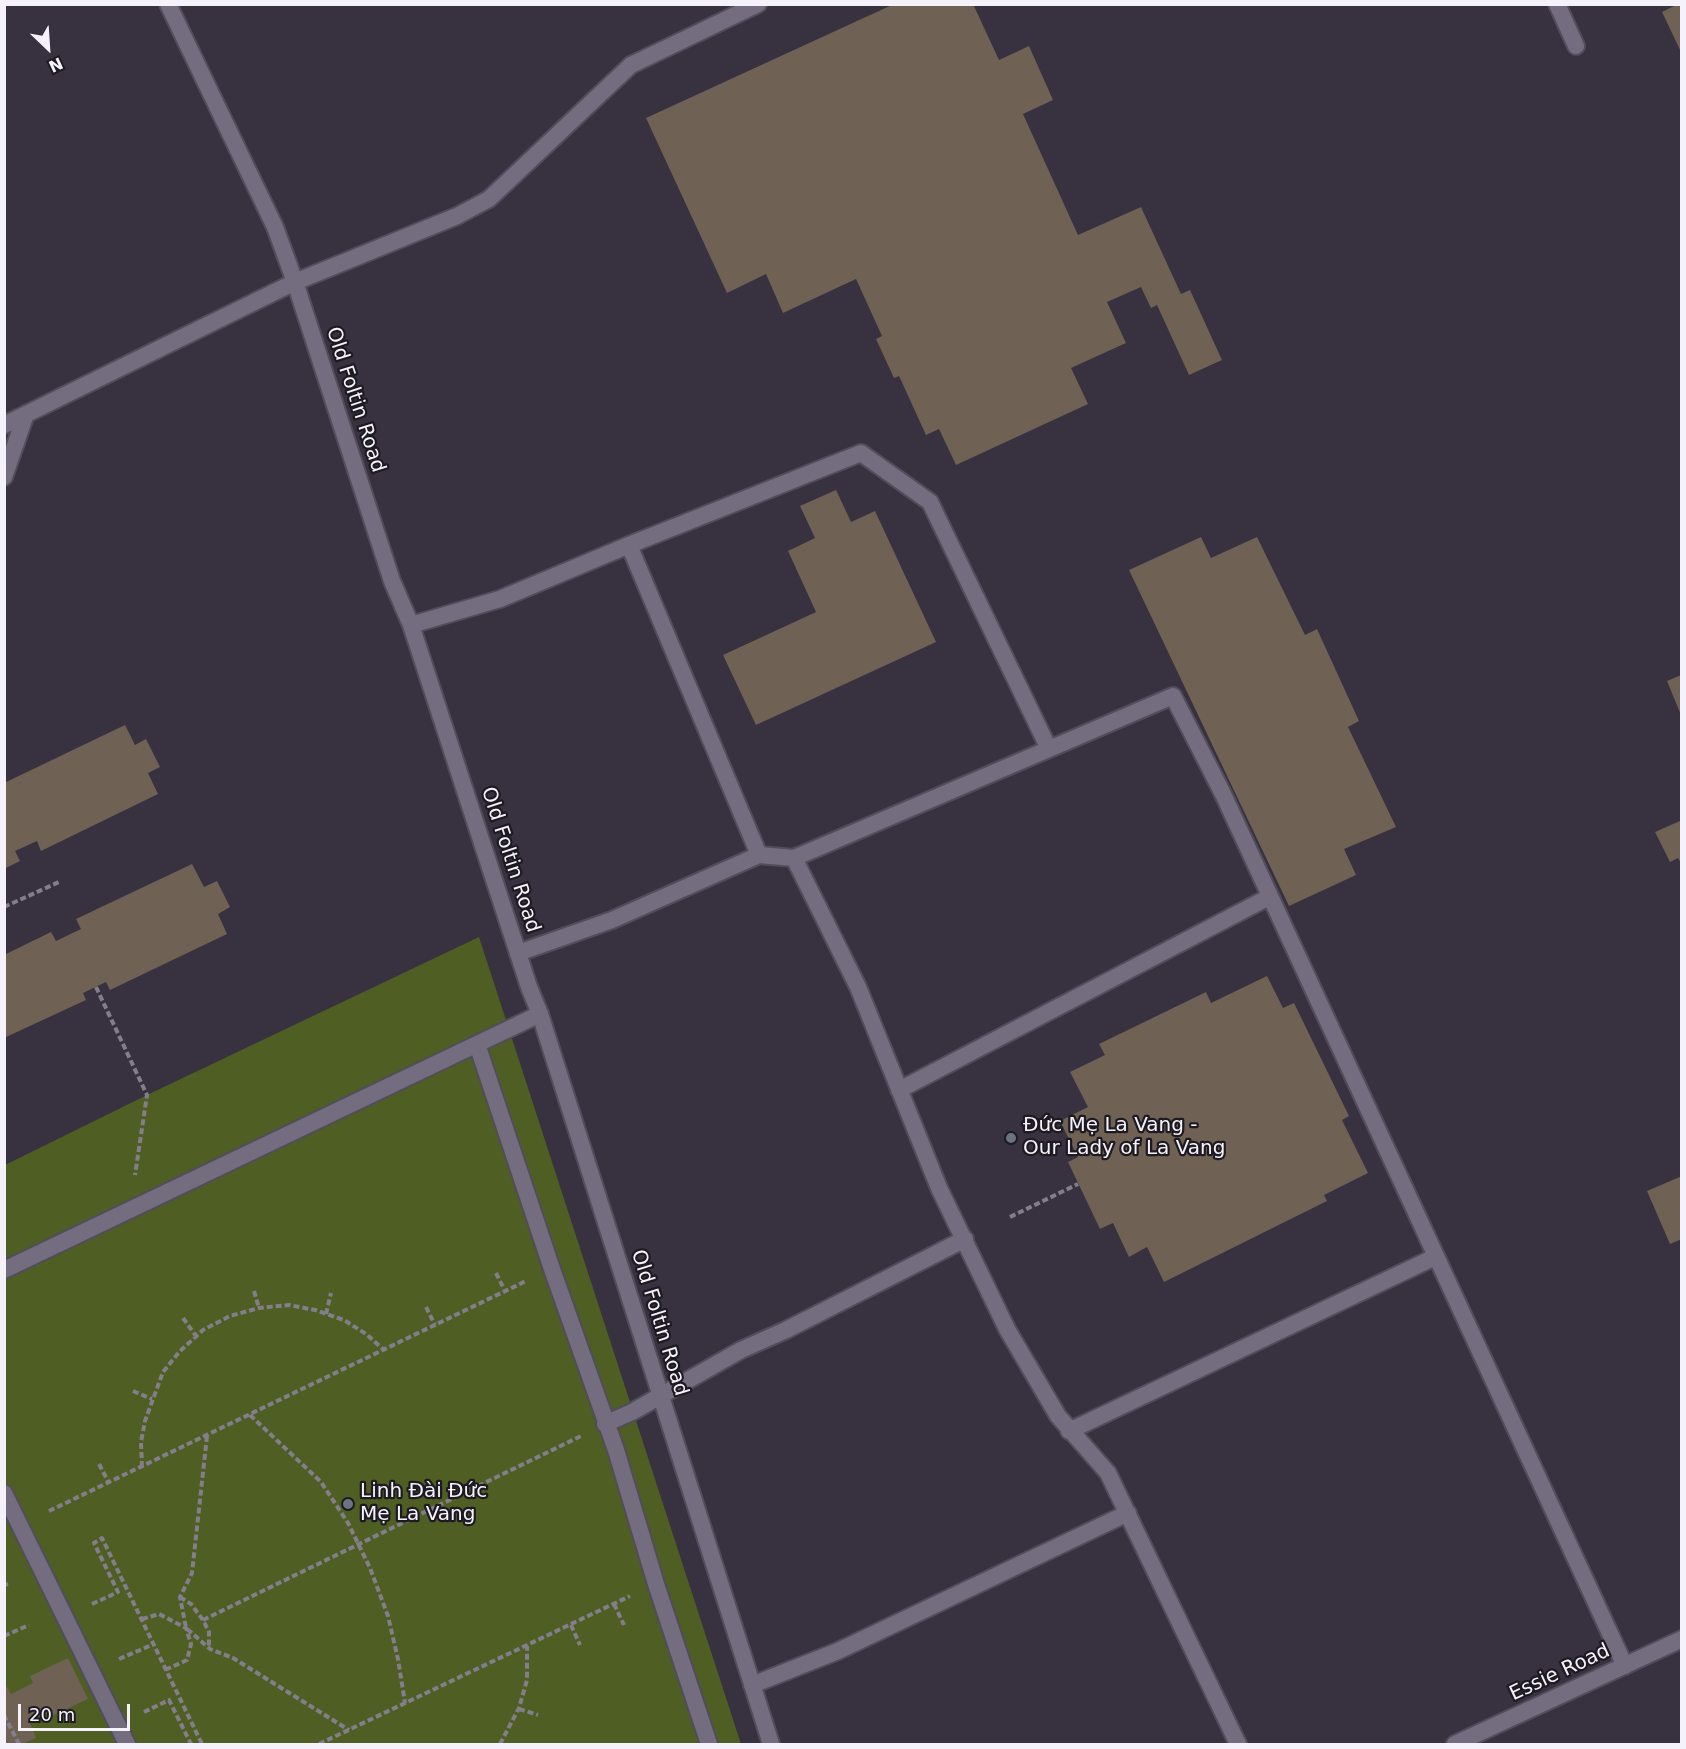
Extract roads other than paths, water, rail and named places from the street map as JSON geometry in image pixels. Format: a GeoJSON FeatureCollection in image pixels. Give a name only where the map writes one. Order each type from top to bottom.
{"type":"FeatureCollection","features":[{"type":"Feature","properties":{"kind":"street","name":"Old Foltin Road"},"geometry":{"type":"LineString","coordinates":[[168,4],[275,227],[295,282],[393,581],[411,625],[540,1014],[771,1744]]}},
{"type":"Feature","properties":{"kind":"street"},"geometry":{"type":"LineString","coordinates":[[4,425],[295,282],[457,216],[489,199],[631,65],[758,4]]}},
{"type":"Feature","properties":{"kind":"street"},"geometry":{"type":"LineString","coordinates":[[1557,4],[1576,46]]}},
{"type":"Feature","properties":{"kind":"street"},"geometry":{"type":"LineString","coordinates":[[4,477],[26,414]]}},
{"type":"Feature","properties":{"kind":"street"},"geometry":{"type":"LineString","coordinates":[[411,625],[500,599],[861,453],[930,502],[1049,749]]}},
{"type":"Feature","properties":{"kind":"street"},"geometry":{"type":"LineString","coordinates":[[629,545],[759,855]]}},
{"type":"Feature","properties":{"kind":"street"},"geometry":{"type":"LineString","coordinates":[[518,953],[612,920],[759,855],[794,858],[1173,696],[1223,794],[1625,1666]]}},
{"type":"Feature","properties":{"kind":"street"},"geometry":{"type":"LineString","coordinates":[[794,858],[858,987],[939,1188],[1007,1329],[1058,1416],[1108,1473],[1238,1744]]}},
{"type":"Feature","properties":{"kind":"street"},"geometry":{"type":"LineString","coordinates":[[898,1090],[1269,897]]}},
{"type":"Feature","properties":{"kind":"street"},"geometry":{"type":"LineString","coordinates":[[4,1270],[540,1014]]}},
{"type":"Feature","properties":{"kind":"street"},"geometry":{"type":"LineString","coordinates":[[477,1044],[605,1424],[616,1450],[656,1584],[709,1744]]}},
{"type":"Feature","properties":{"kind":"street"},"geometry":{"type":"LineString","coordinates":[[605,1424],[632,1412],[741,1350],[786,1330],[965,1239]]}},
{"type":"Feature","properties":{"kind":"street"},"geometry":{"type":"LineString","coordinates":[[1069,1431],[1435,1257]]}},
{"type":"Feature","properties":{"kind":"street"},"geometry":{"type":"LineString","coordinates":[[5,1496],[127,1744]]}},
{"type":"Feature","properties":{"kind":"street"},"geometry":{"type":"LineString","coordinates":[[752,1685],[838,1651],[1128,1513]]}},
{"type":"Feature","properties":{"kind":"street","name":"Essie Road"},"geometry":{"type":"LineString","coordinates":[[1455,1744],[1682,1639]]}},
{"type":"Feature","properties":{"kind":"place","name":"Đức Mẹ La Vang - Our Lady of La Vang"},"geometry":{"type":"Point","coordinates":[1011,1138]}},
{"type":"Feature","properties":{"kind":"place","name":"Linh Đài Đức Mẹ La Vang"},"geometry":{"type":"Point","coordinates":[348,1504]}}]}
